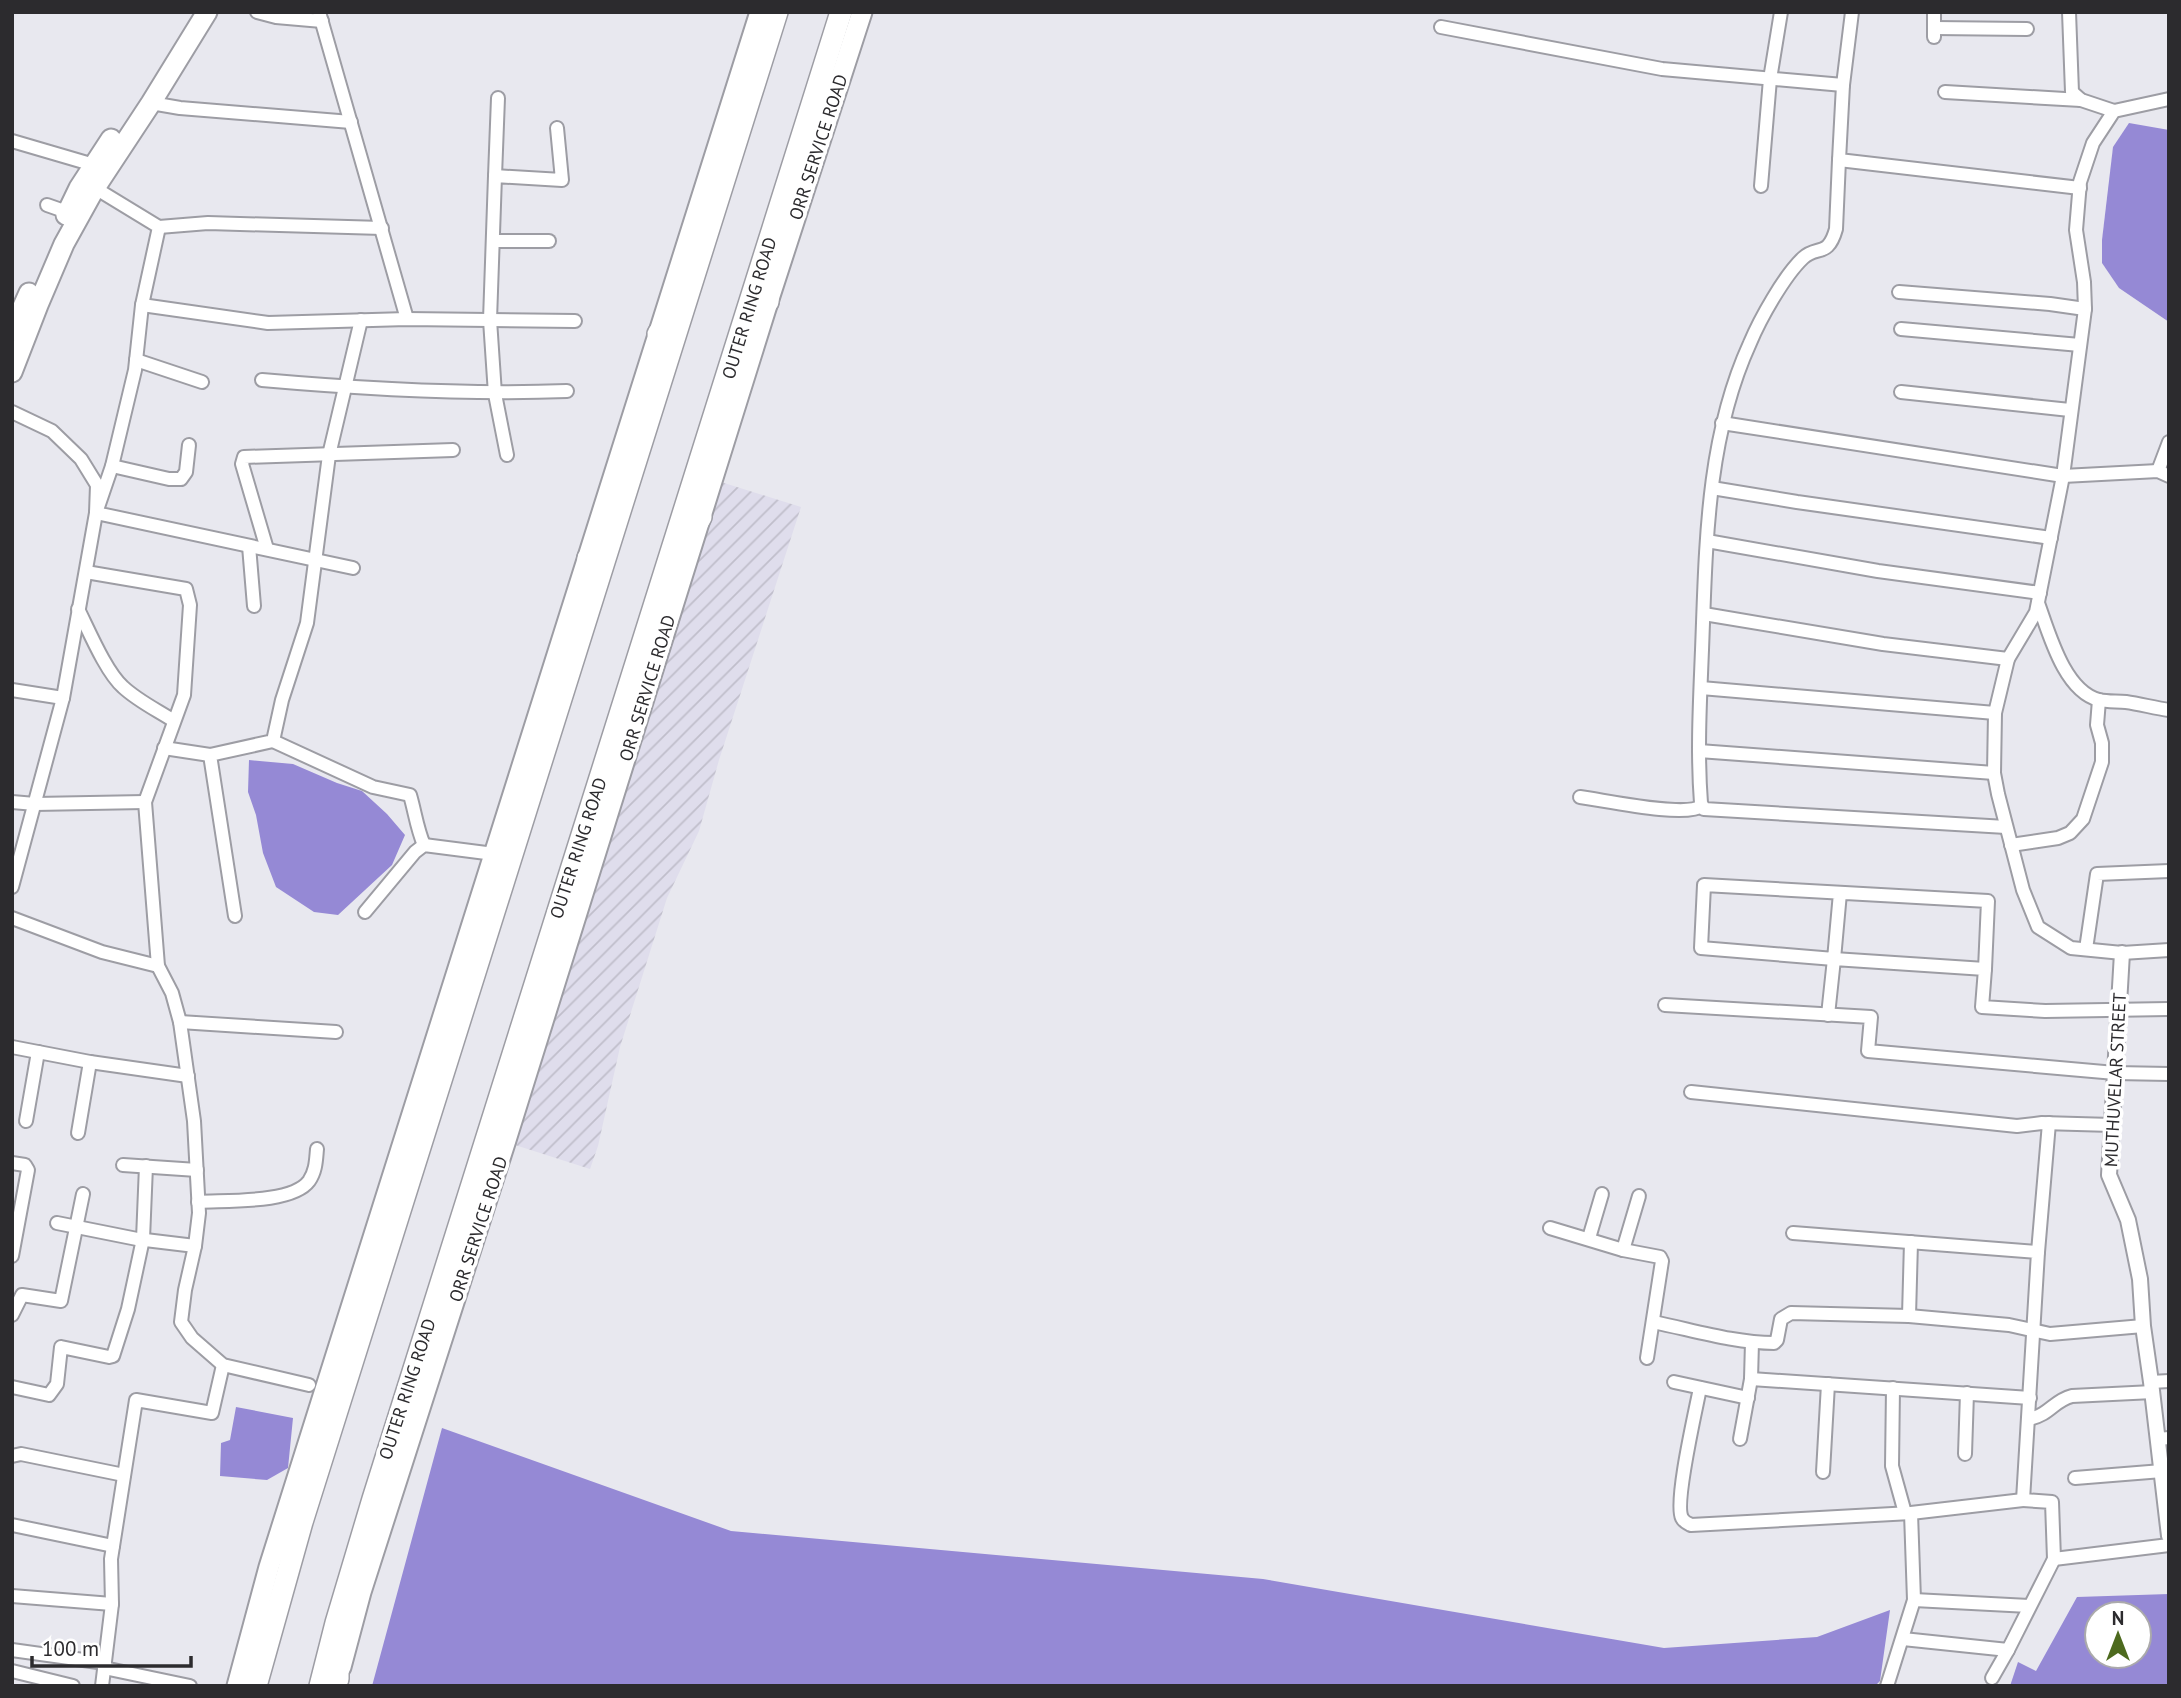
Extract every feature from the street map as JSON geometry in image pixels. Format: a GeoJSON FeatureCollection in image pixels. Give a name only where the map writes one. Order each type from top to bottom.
{"type":"FeatureCollection","features":[{"type":"Feature","properties":{"kind":"highway"},"geometry":{"type":"LineString","coordinates":[[256,1686],[305,1512],[777,12]]}},
{"type":"Feature","properties":{"kind":"highway","name":"OUTER RING ROAD"},"geometry":{"type":"LineString","coordinates":[[331,1684],[339,1614],[373,1499],[841,12]]}},
{"type":"Feature","properties":{"kind":"highway"},"geometry":{"type":"LineString","coordinates":[[768,302],[772,234]]}},
{"type":"Feature","properties":{"kind":"highway"},"geometry":{"type":"LineString","coordinates":[[658,334],[692,285]]}},
{"type":"Feature","properties":{"kind":"highway"},"geometry":{"type":"LineString","coordinates":[[664,577],[701,517]]}},
{"type":"Feature","properties":{"kind":"highway"},"geometry":{"type":"LineString","coordinates":[[587,619],[588,558]]}},
{"type":"Feature","properties":{"kind":"highway"},"geometry":{"type":"LineString","coordinates":[[243,1686],[267,1644]]}},
{"type":"Feature","properties":{"kind":"main road"},"geometry":{"type":"LineString","coordinates":[[12,331],[19,298],[67,212],[192,12]]}},
{"type":"Feature","properties":{"kind":"main road"},"geometry":{"type":"LineString","coordinates":[[12,372],[64,244],[94,188],[207,12]]}},
{"type":"Feature","properties":{"kind":"main road"},"geometry":{"type":"LineString","coordinates":[[237,1686],[269,1567],[760,12]]}},
{"type":"Feature","properties":{"kind":"main road","name":"ORR SERVICE ROAD"},"geometry":{"type":"LineString","coordinates":[[331,1684],[506,1140],[768,302],[862,12]]}},
{"type":"Feature","properties":{"kind":"street"},"geometry":{"type":"LineString","coordinates":[[257,12],[276,18],[321,17],[407,319]]}},
{"type":"Feature","properties":{"kind":"street"},"geometry":{"type":"LineString","coordinates":[[1761,186],[1770,79],[1781,12]]}},
{"type":"Feature","properties":{"kind":"street"},"geometry":{"type":"LineString","coordinates":[[1852,12],[1843,85],[1834,237],[1829,246],[1804,256],[1763,315],[1748,345],[1722,423],[1712,488],[1703,614],[1699,751],[1702,806],[1704,809],[2007,827]]}},
{"type":"Feature","properties":{"kind":"street"},"geometry":{"type":"LineString","coordinates":[[1934,12],[1934,33],[2027,29]]}},
{"type":"Feature","properties":{"kind":"street"},"geometry":{"type":"LineString","coordinates":[[2069,12],[2072,92],[2081,100]]}},
{"type":"Feature","properties":{"kind":"street"},"geometry":{"type":"LineString","coordinates":[[1441,27],[1662,69],[1843,85]]}},
{"type":"Feature","properties":{"kind":"street"},"geometry":{"type":"LineString","coordinates":[[1945,92],[2081,100],[2114,111],[2169,99]]}},
{"type":"Feature","properties":{"kind":"street"},"geometry":{"type":"LineString","coordinates":[[498,98],[490,320],[495,394],[508,455]]}},
{"type":"Feature","properties":{"kind":"street"},"geometry":{"type":"LineString","coordinates":[[151,103],[180,108],[351,122]]}},
{"type":"Feature","properties":{"kind":"street"},"geometry":{"type":"LineString","coordinates":[[2114,111],[2092,143],[2080,188],[2076,230],[2085,309],[2063,475],[2036,612],[2008,659],[1995,713],[1994,773],[2023,890],[2038,927],[2071,947],[2122,953],[2169,950]]}},
{"type":"Feature","properties":{"kind":"street"},"geometry":{"type":"LineString","coordinates":[[495,176],[562,180],[557,128]]}},
{"type":"Feature","properties":{"kind":"street"},"geometry":{"type":"LineString","coordinates":[[12,142],[94,165]]}},
{"type":"Feature","properties":{"kind":"street"},"geometry":{"type":"LineString","coordinates":[[1839,160],[2080,188]]}},
{"type":"Feature","properties":{"kind":"street"},"geometry":{"type":"LineString","coordinates":[[94,188],[159,227],[208,223],[382,228]]}},
{"type":"Feature","properties":{"kind":"street"},"geometry":{"type":"LineString","coordinates":[[47,205],[67,212]]}},
{"type":"Feature","properties":{"kind":"street"},"geometry":{"type":"LineString","coordinates":[[96,513],[112,466],[136,360],[142,305],[159,227]]}},
{"type":"Feature","properties":{"kind":"street"},"geometry":{"type":"LineString","coordinates":[[493,241],[549,241]]}},
{"type":"Feature","properties":{"kind":"street"},"geometry":{"type":"LineString","coordinates":[[1899,292],[2085,309]]}},
{"type":"Feature","properties":{"kind":"street"},"geometry":{"type":"LineString","coordinates":[[142,305],[268,324],[407,319],[575,321]]}},
{"type":"Feature","properties":{"kind":"street"},"geometry":{"type":"LineString","coordinates":[[273,741],[282,700],[307,623],[329,455],[361,320]]}},
{"type":"Feature","properties":{"kind":"street"},"geometry":{"type":"LineString","coordinates":[[1901,329],[2080,345]]}},
{"type":"Feature","properties":{"kind":"street"},"geometry":{"type":"LineString","coordinates":[[136,360],[202,382]]}},
{"type":"Feature","properties":{"kind":"street"},"geometry":{"type":"LineString","coordinates":[[262,380],[495,394],[568,391]]}},
{"type":"Feature","properties":{"kind":"street"},"geometry":{"type":"LineString","coordinates":[[1900,392],[2070,410]]}},
{"type":"Feature","properties":{"kind":"street"},"geometry":{"type":"LineString","coordinates":[[12,412],[52,431],[80,459],[97,485],[96,513],[63,698],[12,887]]}},
{"type":"Feature","properties":{"kind":"street"},"geometry":{"type":"LineString","coordinates":[[1722,423],[2063,475],[2164,473],[2169,442]]}},
{"type":"Feature","properties":{"kind":"street"},"geometry":{"type":"LineString","coordinates":[[112,466],[169,479],[181,479],[186,472],[189,446]]}},
{"type":"Feature","properties":{"kind":"street"},"geometry":{"type":"LineString","coordinates":[[267,550],[242,464],[244,457],[453,450]]}},
{"type":"Feature","properties":{"kind":"street"},"geometry":{"type":"LineString","coordinates":[[1712,488],[2050,538]]}},
{"type":"Feature","properties":{"kind":"street"},"geometry":{"type":"LineString","coordinates":[[96,513],[353,568]]}},
{"type":"Feature","properties":{"kind":"street"},"geometry":{"type":"LineString","coordinates":[[1707,541],[2039,598]]}},
{"type":"Feature","properties":{"kind":"street"},"geometry":{"type":"LineString","coordinates":[[249,546],[254,606]]}},
{"type":"Feature","properties":{"kind":"street"},"geometry":{"type":"LineString","coordinates":[[86,572],[187,589],[190,605],[184,695],[145,802],[158,966],[172,993],[180,1022],[194,1121],[198,1202],[195,1246],[181,1322],[192,1338],[223,1365],[309,1385]]}},
{"type":"Feature","properties":{"kind":"street"},"geometry":{"type":"LineString","coordinates":[[2039,598],[2056,650],[2073,684],[2086,695],[2099,700],[2169,710]]}},
{"type":"Feature","properties":{"kind":"street"},"geometry":{"type":"LineString","coordinates":[[78,609],[120,685],[174,721]]}},
{"type":"Feature","properties":{"kind":"street"},"geometry":{"type":"LineString","coordinates":[[1703,614],[1883,644],[2008,659]]}},
{"type":"Feature","properties":{"kind":"street"},"geometry":{"type":"LineString","coordinates":[[1701,688],[1995,713]]}},
{"type":"Feature","properties":{"kind":"street"},"geometry":{"type":"LineString","coordinates":[[12,690],[63,698]]}},
{"type":"Feature","properties":{"kind":"street"},"geometry":{"type":"LineString","coordinates":[[2011,845],[2058,838],[2077,828],[2083,819],[2102,762],[2102,743],[2097,725],[2099,700]]}},
{"type":"Feature","properties":{"kind":"street"},"geometry":{"type":"LineString","coordinates":[[164,748],[210,755],[273,741],[373,787],[410,795],[424,845]]}},
{"type":"Feature","properties":{"kind":"street"},"geometry":{"type":"LineString","coordinates":[[1699,751],[1994,773]]}},
{"type":"Feature","properties":{"kind":"street"},"geometry":{"type":"LineString","coordinates":[[210,755],[234,916]]}},
{"type":"Feature","properties":{"kind":"street"},"geometry":{"type":"LineString","coordinates":[[1580,797],[1672,810],[1697,810],[1702,806]]}},
{"type":"Feature","properties":{"kind":"street"},"geometry":{"type":"LineString","coordinates":[[12,802],[145,802]]}},
{"type":"Feature","properties":{"kind":"street"},"geometry":{"type":"LineString","coordinates":[[365,912],[415,852],[424,845],[494,854]]}},
{"type":"Feature","properties":{"kind":"street"},"geometry":{"type":"LineString","coordinates":[[2087,949],[2097,874],[2169,872]]}},
{"type":"Feature","properties":{"kind":"street"},"geometry":{"type":"LineString","coordinates":[[1985,969],[1702,948],[1704,886],[1989,901],[1985,969],[1982,1007],[2045,1011],[2169,1009]]}},
{"type":"Feature","properties":{"kind":"street"},"geometry":{"type":"LineString","coordinates":[[1828,1014],[1840,893]]}},
{"type":"Feature","properties":{"kind":"street"},"geometry":{"type":"LineString","coordinates":[[12,918],[102,953],[158,966]]}},
{"type":"Feature","properties":{"kind":"street","name":"MUTHUVELAR STREET"},"geometry":{"type":"LineString","coordinates":[[2122,953],[2109,1175],[2127,1220],[2140,1279],[2143,1326],[2163,1438],[2162,1471],[2169,1536]]}},
{"type":"Feature","properties":{"kind":"street"},"geometry":{"type":"LineString","coordinates":[[1665,1005],[1871,1017],[1868,1051],[2115,1073],[2169,1074]]}},
{"type":"Feature","properties":{"kind":"street"},"geometry":{"type":"LineString","coordinates":[[180,1022],[336,1032]]}},
{"type":"Feature","properties":{"kind":"street"},"geometry":{"type":"LineString","coordinates":[[12,1047],[90,1062],[188,1076]]}},
{"type":"Feature","properties":{"kind":"street"},"geometry":{"type":"LineString","coordinates":[[26,1121],[38,1052]]}},
{"type":"Feature","properties":{"kind":"street"},"geometry":{"type":"LineString","coordinates":[[78,1133],[90,1062]]}},
{"type":"Feature","properties":{"kind":"street"},"geometry":{"type":"LineString","coordinates":[[1691,1092],[2017,1126],[2049,1123],[2112,1125]]}},
{"type":"Feature","properties":{"kind":"street"},"geometry":{"type":"LineString","coordinates":[[2023,1500],[2049,1123]]}},
{"type":"Feature","properties":{"kind":"street"},"geometry":{"type":"LineString","coordinates":[[198,1202],[257,1199],[295,1191],[311,1179],[315,1170],[317,1149]]}},
{"type":"Feature","properties":{"kind":"street"},"geometry":{"type":"LineString","coordinates":[[12,1256],[28,1173],[18,1164]]}},
{"type":"Feature","properties":{"kind":"street"},"geometry":{"type":"LineString","coordinates":[[123,1165],[197,1170]]}},
{"type":"Feature","properties":{"kind":"street"},"geometry":{"type":"LineString","coordinates":[[12,1387],[46,1396],[52,1393],[57,1384],[61,1347],[113,1356],[128,1309],[143,1239],[146,1166]]}},
{"type":"Feature","properties":{"kind":"street"},"geometry":{"type":"LineString","coordinates":[[1589,1238],[1602,1194]]}},
{"type":"Feature","properties":{"kind":"street"},"geometry":{"type":"LineString","coordinates":[[12,1315],[22,1295],[61,1301],[83,1195]]}},
{"type":"Feature","properties":{"kind":"street"},"geometry":{"type":"LineString","coordinates":[[1623,1250],[1639,1196]]}},
{"type":"Feature","properties":{"kind":"street"},"geometry":{"type":"LineString","coordinates":[[57,1223],[195,1246]]}},
{"type":"Feature","properties":{"kind":"street"},"geometry":{"type":"LineString","coordinates":[[1550,1228],[1623,1250],[1660,1257],[1662,1261],[1647,1358]]}},
{"type":"Feature","properties":{"kind":"street"},"geometry":{"type":"LineString","coordinates":[[1793,1233],[2038,1252]]}},
{"type":"Feature","properties":{"kind":"street"},"geometry":{"type":"LineString","coordinates":[[1909,1316],[1911,1242]]}},
{"type":"Feature","properties":{"kind":"street"},"geometry":{"type":"LineString","coordinates":[[1653,1322],[1752,1342],[1774,1343],[1781,1319],[1791,1313],[1909,1316],[2009,1325],[2050,1335],[2143,1326]]}},
{"type":"Feature","properties":{"kind":"street"},"geometry":{"type":"LineString","coordinates":[[1740,1439],[1751,1378],[1752,1342]]}},
{"type":"Feature","properties":{"kind":"street"},"geometry":{"type":"LineString","coordinates":[[105,1685],[112,1604],[111,1559],[135,1399],[212,1413],[223,1365]]}},
{"type":"Feature","properties":{"kind":"street"},"geometry":{"type":"LineString","coordinates":[[1751,1378],[2030,1398]]}},
{"type":"Feature","properties":{"kind":"street"},"geometry":{"type":"LineString","coordinates":[[2029,1419],[2043,1416],[2062,1399],[2072,1396],[2152,1387],[2169,1381]]}},
{"type":"Feature","properties":{"kind":"street"},"geometry":{"type":"LineString","coordinates":[[1674,1382],[1748,1398]]}},
{"type":"Feature","properties":{"kind":"street"},"geometry":{"type":"LineString","coordinates":[[1823,1472],[1828,1384]]}},
{"type":"Feature","properties":{"kind":"street"},"geometry":{"type":"LineString","coordinates":[[1700,1388],[1685,1465],[1681,1516],[1684,1522],[1691,1525],[1908,1513],[2023,1500],[2052,1502],[2054,1559],[1992,1678]]}},
{"type":"Feature","properties":{"kind":"street"},"geometry":{"type":"LineString","coordinates":[[1887,1686],[1914,1600],[1908,1513],[1892,1466],[1893,1388]]}},
{"type":"Feature","properties":{"kind":"street"},"geometry":{"type":"LineString","coordinates":[[1965,1454],[1968,1393]]}},
{"type":"Feature","properties":{"kind":"street"},"geometry":{"type":"LineString","coordinates":[[12,1456],[21,1454],[124,1475]]}},
{"type":"Feature","properties":{"kind":"street"},"geometry":{"type":"LineString","coordinates":[[2075,1478],[2162,1471]]}},
{"type":"Feature","properties":{"kind":"street"},"geometry":{"type":"LineString","coordinates":[[12,1525],[113,1546]]}},
{"type":"Feature","properties":{"kind":"street"},"geometry":{"type":"LineString","coordinates":[[2054,1559],[2169,1545]]}},
{"type":"Feature","properties":{"kind":"street"},"geometry":{"type":"LineString","coordinates":[[12,1596],[112,1604]]}},
{"type":"Feature","properties":{"kind":"street"},"geometry":{"type":"LineString","coordinates":[[1914,1600],[2029,1606]]}},
{"type":"Feature","properties":{"kind":"street"},"geometry":{"type":"LineString","coordinates":[[1903,1639],[2008,1650]]}},
{"type":"Feature","properties":{"kind":"street"},"geometry":{"type":"LineString","coordinates":[[12,1650],[105,1665],[190,1686]]}},
{"type":"Feature","properties":{"kind":"street"},"geometry":{"type":"LineString","coordinates":[[12,1671],[73,1686]]}},
{"type":"Feature","properties":{"kind":"shaded area"},"geometry":{"type":"Polygon","coordinates":[[[2129,123],[2169,130],[2169,322],[2119,288],[2102,263],[2102,240],[2113,147],[2129,123]]]}},
{"type":"Feature","properties":{"kind":"shaded area"},"geometry":{"type":"Polygon","coordinates":[[[721,482],[801,507],[719,760],[699,831],[667,898],[620,1047],[598,1146],[590,1169],[512,1144],[721,482]]]}},
{"type":"Feature","properties":{"kind":"shaded area"},"geometry":{"type":"Polygon","coordinates":[[[249,760],[293,764],[362,791],[405,835],[392,865],[338,915],[314,912],[276,887],[263,853],[256,815],[248,792],[249,760]]]}},
{"type":"Feature","properties":{"kind":"shaded area"},"geometry":{"type":"Polygon","coordinates":[[[236,1407],[293,1418],[288,1468],[267,1480],[220,1476],[221,1443],[230,1440],[236,1407]]]}},
{"type":"Feature","properties":{"kind":"shaded area"},"geometry":{"type":"Polygon","coordinates":[[[442,1428],[731,1531],[1263,1579],[1664,1648],[1817,1637],[1890,1610],[1880,1681],[1875,1686],[372,1686],[442,1428]]]}},
{"type":"Feature","properties":{"kind":"shaded area"},"geometry":{"type":"Polygon","coordinates":[[[2169,1594],[2169,1686],[2010,1686],[2018,1662],[2036,1671],[2077,1597],[2169,1594]]]}}]}
